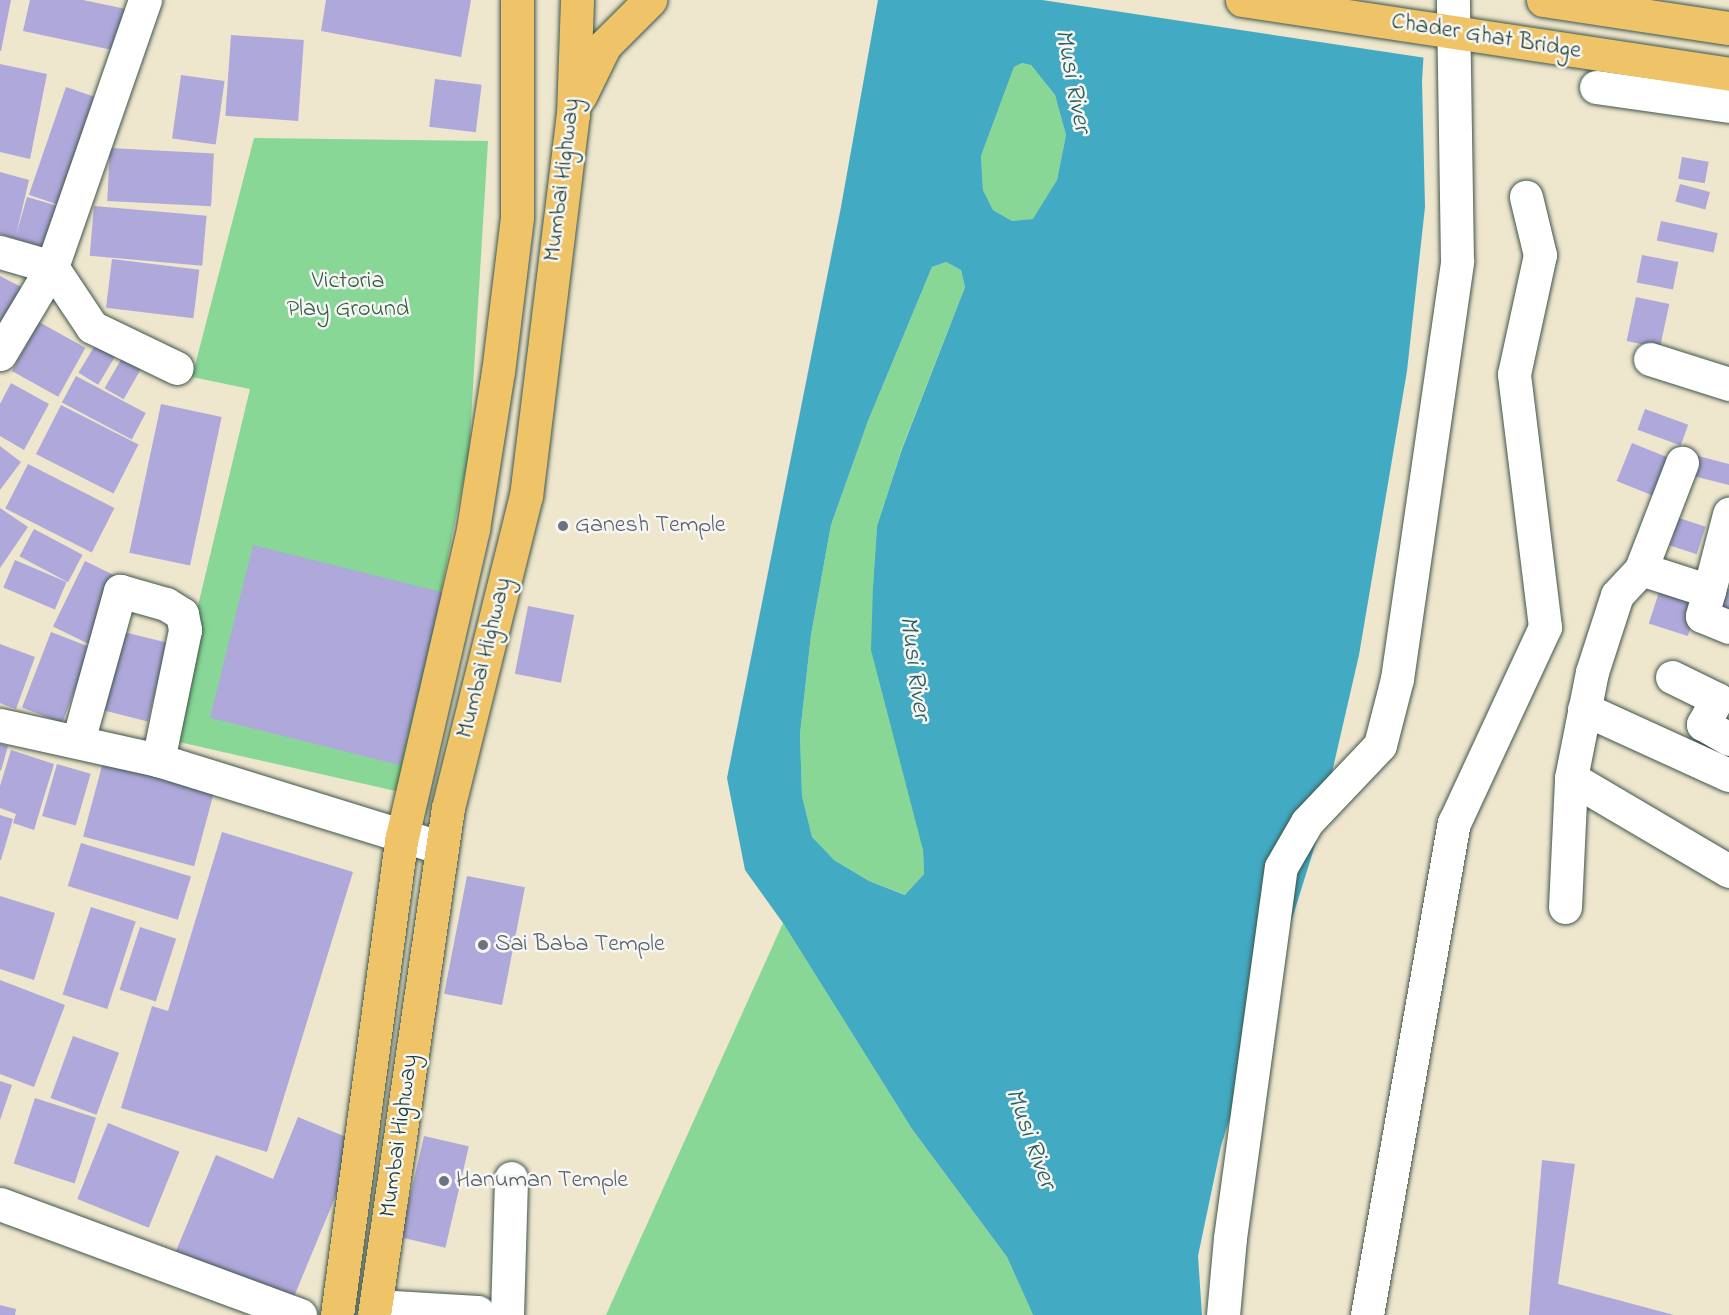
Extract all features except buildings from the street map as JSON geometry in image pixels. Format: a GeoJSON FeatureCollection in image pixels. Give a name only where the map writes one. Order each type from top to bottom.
{"type":"FeatureCollection","features":[{"type":"Feature","properties":{"kind":"highway","name":"Mumbai Highway"},"geometry":{"type":"LineString","coordinates":[[337,1315],[402,837],[473,530],[498,372],[518,217],[517,0]]}},
{"type":"Feature","properties":{"kind":"highway","name":"Mumbai Highway"},"geometry":{"type":"LineString","coordinates":[[375,1311],[448,808],[526,496],[573,115],[577,0]]}},
{"type":"Feature","properties":{"kind":"highway"},"geometry":{"type":"LineString","coordinates":[[573,115],[605,45],[650,0]]}},
{"type":"Feature","properties":{"kind":"highway","name":"Chader Ghat Bridge"},"geometry":{"type":"LineString","coordinates":[[1242,0],[1456,48],[1729,74]]}},
{"type":"Feature","properties":{"kind":"highway","name":"Chader Ghat Bridge"},"geometry":{"type":"LineString","coordinates":[[1543,0],[1729,28]]}},
{"type":"Feature","properties":{"kind":"street"},"geometry":{"type":"LineString","coordinates":[[0,354],[52,267],[145,0]]}},
{"type":"Feature","properties":{"kind":"street"},"geometry":{"type":"LineString","coordinates":[[1223,1315],[1230,1238],[1281,867],[1307,822],[1380,745],[1397,679],[1457,261],[1456,48],[1453,0]]}},
{"type":"Feature","properties":{"kind":"street"},"geometry":{"type":"LineString","coordinates":[[1596,87],[1729,106]]}},
{"type":"Feature","properties":{"kind":"street"},"geometry":{"type":"LineString","coordinates":[[1367,1315],[1454,823],[1545,627],[1514,374],[1540,255],[1526,197]]}},
{"type":"Feature","properties":{"kind":"street"},"geometry":{"type":"LineString","coordinates":[[0,252],[52,267],[92,327],[177,368]]}},
{"type":"Feature","properties":{"kind":"street"},"geometry":{"type":"LineString","coordinates":[[1650,359],[1729,384]]}},
{"type":"Feature","properties":{"kind":"street"},"geometry":{"type":"LineString","coordinates":[[1565,907],[1571,778],[1584,710],[1617,595],[1641,569],[1682,463]]}},
{"type":"Feature","properties":{"kind":"street"},"geometry":{"type":"LineString","coordinates":[[1729,514],[1702,616],[1729,627]]}},
{"type":"Feature","properties":{"kind":"street"},"geometry":{"type":"LineString","coordinates":[[1641,569],[1708,591]]}},
{"type":"Feature","properties":{"kind":"street"},"geometry":{"type":"LineString","coordinates":[[78,741],[120,591],[166,604],[182,614],[185,630],[158,760]]}},
{"type":"Feature","properties":{"kind":"street"},"geometry":{"type":"LineString","coordinates":[[1672,677],[1716,699],[1703,724],[1729,739]]}},
{"type":"Feature","properties":{"kind":"street"},"geometry":{"type":"LineString","coordinates":[[1584,710],[1729,775]]}},
{"type":"Feature","properties":{"kind":"street"},"geometry":{"type":"LineString","coordinates":[[0,725],[158,760],[442,848]]}},
{"type":"Feature","properties":{"kind":"street"},"geometry":{"type":"LineString","coordinates":[[1571,778],[1729,871]]}},
{"type":"Feature","properties":{"kind":"street"},"geometry":{"type":"LineString","coordinates":[[375,1311],[493,1314],[511,1179]]}},
{"type":"Feature","properties":{"kind":"street"},"geometry":{"type":"LineString","coordinates":[[0,1204],[300,1315]]}},
{"type":"Feature","properties":{"kind":"green space"},"geometry":{"type":"Polygon","coordinates":[[[1022,63],[1031,65],[1055,95],[1066,135],[1057,180],[1034,219],[1012,221],[993,210],[983,190],[981,156],[1014,67],[1022,63]]]}},
{"type":"Feature","properties":{"kind":"green space","name":"Victoria Play Ground"},"geometry":{"type":"Polygon","coordinates":[[[254,138],[488,141],[469,453],[400,792],[166,739],[250,389],[192,377],[254,138]]]}},
{"type":"Feature","properties":{"kind":"green space"},"geometry":{"type":"Polygon","coordinates":[[[946,262],[961,270],[965,287],[902,448],[877,526],[873,586],[923,850],[924,874],[906,895],[869,881],[834,860],[812,838],[802,796],[800,734],[811,635],[831,525],[868,421],[932,267],[946,262]]]}},
{"type":"Feature","properties":{"kind":"green space"},"geometry":{"type":"Polygon","coordinates":[[[783,923],[912,1129],[1007,1257],[1033,1315],[606,1315],[783,923]]]}},
{"type":"Feature","properties":{"kind":"water","name":"Musi River"},"geometry":{"type":"Polygon","coordinates":[[[878,0],[1427,0],[1422,81],[1425,207],[1407,371],[1359,655],[1316,842],[1221,1146],[1198,1256],[1202,1315],[1033,1315],[1007,1257],[912,1129],[783,923],[745,870],[727,778],[841,207],[878,0]],[[1022,63],[1014,67],[981,156],[983,190],[993,210],[1012,221],[1033,219],[1057,180],[1066,135],[1055,95],[1031,65],[1022,63]],[[946,262],[932,267],[868,421],[831,525],[811,635],[800,734],[802,796],[812,837],[834,860],[869,881],[905,895],[924,874],[923,850],[871,650],[873,586],[877,526],[902,449],[965,287],[961,270],[946,262]]]}},
{"type":"Feature","properties":{"kind":"pier"},"geometry":{"type":"Polygon","coordinates":[[[1042,0],[1430,0],[1426,58],[1042,0]]]}},
{"type":"Feature","properties":{"kind":"place","name":"Ganesh Temple"},"geometry":{"type":"Point","coordinates":[563,526]}},
{"type":"Feature","properties":{"kind":"place","name":"Sai Baba Temple"},"geometry":{"type":"Point","coordinates":[483,945]}},
{"type":"Feature","properties":{"kind":"place","name":"Hanuman Temple"},"geometry":{"type":"Point","coordinates":[444,1181]}}]}
